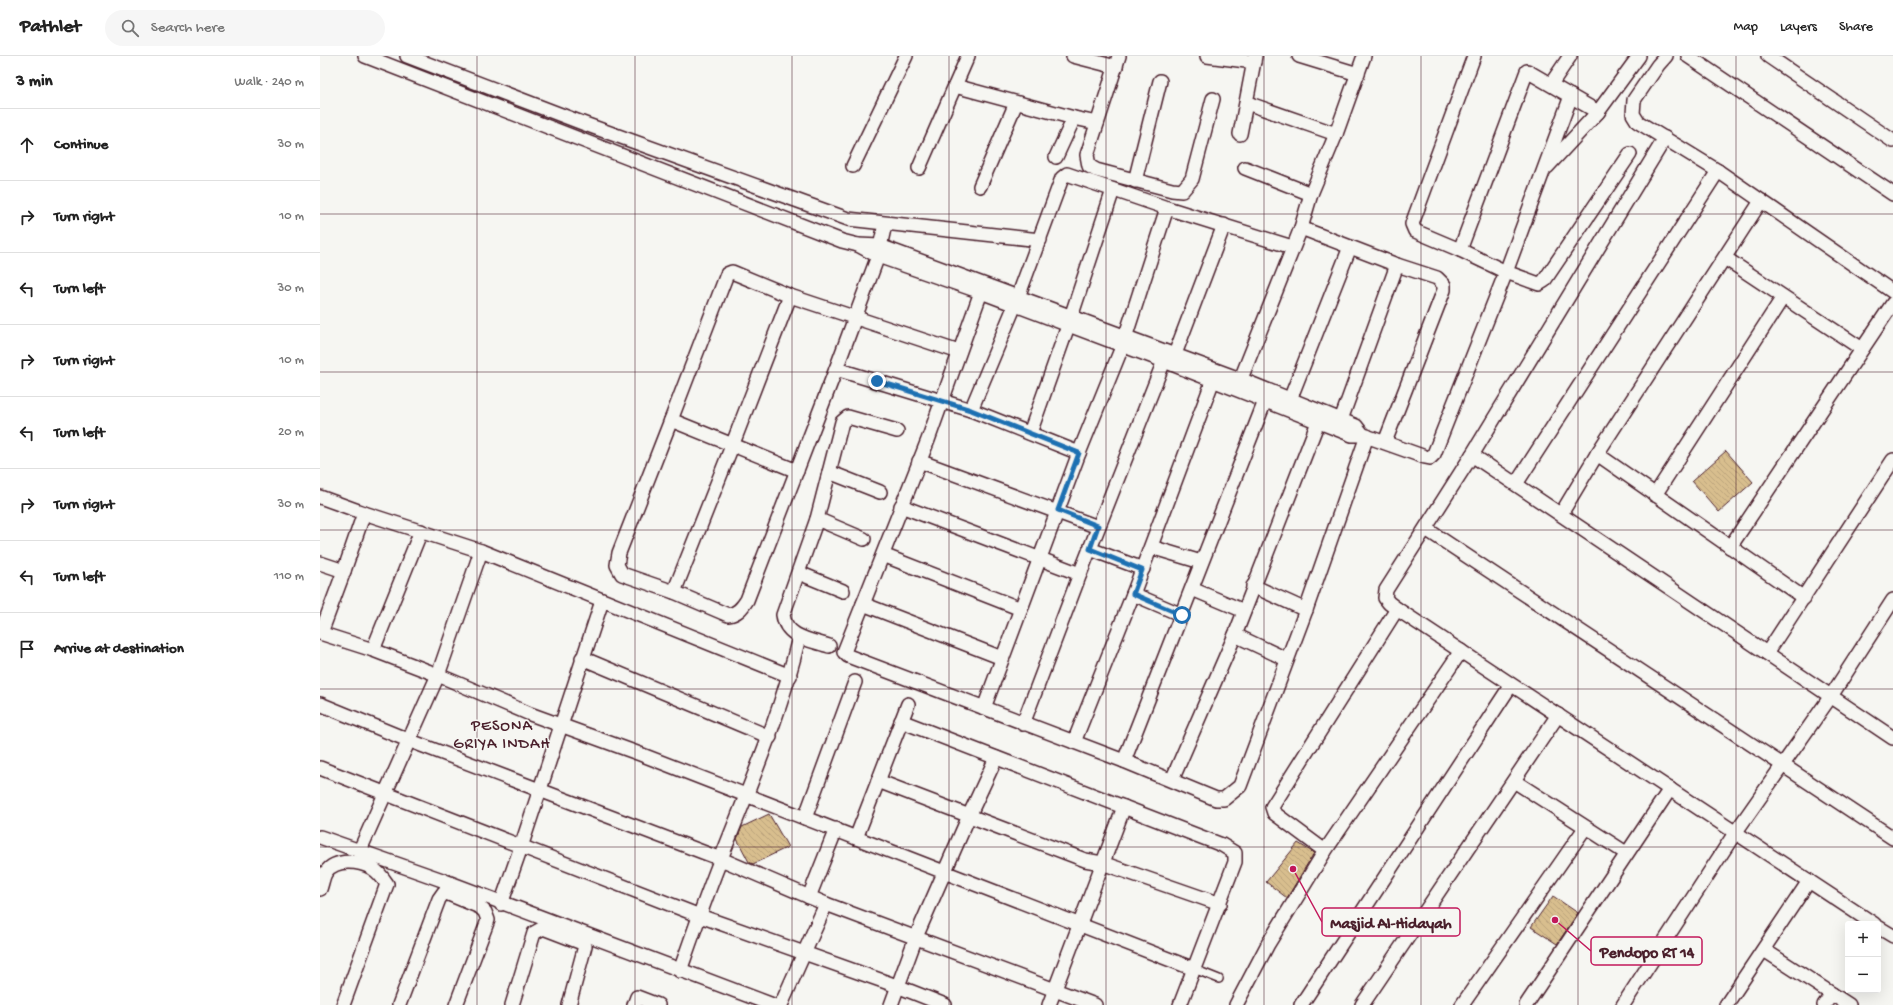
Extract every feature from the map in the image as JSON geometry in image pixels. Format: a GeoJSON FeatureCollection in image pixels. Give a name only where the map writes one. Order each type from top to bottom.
{"type":"FeatureCollection","features":[{"type":"Feature","properties":{"kind":"street"},"geometry":{"type":"LineString","coordinates":[[365,56],[842,241],[879,251],[1016,300],[1170,360],[1238,384],[1339,425],[1352,435],[1365,435],[1425,458],[1430,458],[1434,454],[1506,272],[1571,96]]}},
{"type":"Feature","properties":{"kind":"street"},"geometry":{"type":"LineString","coordinates":[[407,56],[585,124],[848,219],[1040,240]]}},
{"type":"Feature","properties":{"kind":"street"},"geometry":{"type":"LineString","coordinates":[[853,166],[906,56]]}},
{"type":"Feature","properties":{"kind":"street"},"geometry":{"type":"LineString","coordinates":[[919,168],[968,56]]}},
{"type":"Feature","properties":{"kind":"street"},"geometry":{"type":"LineString","coordinates":[[1073,56],[1118,62],[1087,155],[1089,166],[1096,170],[1135,181],[1182,191],[1188,186],[1192,179],[1212,99]]}},
{"type":"Feature","properties":{"kind":"street"},"geometry":{"type":"LineString","coordinates":[[1207,56],[1254,59],[1240,134]]}},
{"type":"Feature","properties":{"kind":"street"},"geometry":{"type":"LineString","coordinates":[[1299,56],[1358,74]]}},
{"type":"Feature","properties":{"kind":"street"},"geometry":{"type":"LineString","coordinates":[[1238,384],[1292,246],[1301,228],[1311,194],[1336,134],[1364,56]]}},
{"type":"Feature","properties":{"kind":"street"},"geometry":{"type":"LineString","coordinates":[[1474,56],[1412,224],[1415,231],[1506,272],[1538,284],[1544,281],[1630,154]]}},
{"type":"Feature","properties":{"kind":"street"},"geometry":{"type":"LineString","coordinates":[[1551,84],[1570,56]]}},
{"type":"Feature","properties":{"kind":"street"},"geometry":{"type":"LineString","coordinates":[[1542,173],[1598,112],[1639,56]]}},
{"type":"Feature","properties":{"kind":"street"},"geometry":{"type":"LineString","coordinates":[[1666,56],[1634,100],[1633,114],[1638,122],[1718,171],[1893,292]]}},
{"type":"Feature","properties":{"kind":"street"},"geometry":{"type":"LineString","coordinates":[[1688,56],[1893,194]]}},
{"type":"Feature","properties":{"kind":"street"},"geometry":{"type":"LineString","coordinates":[[1768,56],[1893,141]]}},
{"type":"Feature","properties":{"kind":"street"},"geometry":{"type":"LineString","coordinates":[[1460,250],[1527,71],[1598,112]]}},
{"type":"Feature","properties":{"kind":"street"},"geometry":{"type":"LineString","coordinates":[[1135,181],[1160,81]]}},
{"type":"Feature","properties":{"kind":"street"},"geometry":{"type":"LineString","coordinates":[[955,86],[1098,123]]}},
{"type":"Feature","properties":{"kind":"street"},"geometry":{"type":"LineString","coordinates":[[980,186],[1016,103]]}},
{"type":"Feature","properties":{"kind":"street"},"geometry":{"type":"LineString","coordinates":[[1247,103],[1336,134]]}},
{"type":"Feature","properties":{"kind":"street"},"geometry":{"type":"LineString","coordinates":[[1056,157],[1074,118]]}},
{"type":"Feature","properties":{"kind":"street"},"geometry":{"type":"LineString","coordinates":[[579,139],[585,124]]}},
{"type":"Feature","properties":{"kind":"street"},"geometry":{"type":"LineString","coordinates":[[1665,138],[1472,455],[1386,590],[1385,598],[1397,609],[1869,921]]}},
{"type":"Feature","properties":{"kind":"street"},"geometry":{"type":"LineString","coordinates":[[1245,168],[1311,194]]}},
{"type":"Feature","properties":{"kind":"street"},"geometry":{"type":"LineString","coordinates":[[1516,484],[1718,171]]}},
{"type":"Feature","properties":{"kind":"street"},"geometry":{"type":"LineString","coordinates":[[971,410],[1040,240],[1064,176],[1071,174],[1167,208],[1292,246]]}},
{"type":"Feature","properties":{"kind":"street"},"geometry":{"type":"LineString","coordinates":[[1030,433],[1070,321],[1113,190]]}},
{"type":"Feature","properties":{"kind":"street"},"geometry":{"type":"LineString","coordinates":[[1561,514],[1597,454],[1761,201]]}},
{"type":"Feature","properties":{"kind":"street"},"geometry":{"type":"LineString","coordinates":[[984,708],[1079,453],[1124,342],[1167,208]]}},
{"type":"Feature","properties":{"kind":"street"},"geometry":{"type":"LineString","coordinates":[[842,241],[848,219]]}},
{"type":"Feature","properties":{"kind":"street"},"geometry":{"type":"LineString","coordinates":[[885,224],[879,251],[855,317],[836,369],[744,606],[733,614],[728,615],[674,592],[622,574],[617,565],[619,553],[727,274],[732,272],[790,296],[855,317],[959,352]]}},
{"type":"Feature","properties":{"kind":"street"},"geometry":{"type":"LineString","coordinates":[[1023,724],[1098,526],[1170,360],[1224,226]]}},
{"type":"Feature","properties":{"kind":"street"},"geometry":{"type":"LineString","coordinates":[[1301,228],[1397,265],[1437,278],[1444,285],[1444,290],[1385,442]]}},
{"type":"Feature","properties":{"kind":"street"},"geometry":{"type":"LineString","coordinates":[[1289,404],[1350,247]]}},
{"type":"Feature","properties":{"kind":"street"},"geometry":{"type":"LineString","coordinates":[[879,251],[981,292],[1016,300]]}},
{"type":"Feature","properties":{"kind":"street"},"geometry":{"type":"LineString","coordinates":[[1725,258],[1862,349]]}},
{"type":"Feature","properties":{"kind":"street"},"geometry":{"type":"LineString","coordinates":[[1339,425],[1397,265]]}},
{"type":"Feature","properties":{"kind":"street"},"geometry":{"type":"LineString","coordinates":[[981,292],[920,461],[883,555],[843,650],[845,655],[1023,724],[1124,761],[1216,799],[1224,799],[1240,786],[1286,659],[1306,610],[1365,435]]}},
{"type":"Feature","properties":{"kind":"street"},"geometry":{"type":"LineString","coordinates":[[674,592],[790,296]]}},
{"type":"Feature","properties":{"kind":"street"},"geometry":{"type":"LineString","coordinates":[[1655,495],[1783,297]]}},
{"type":"Feature","properties":{"kind":"street"},"geometry":{"type":"LineString","coordinates":[[1730,547],[1893,303]]}},
{"type":"Feature","properties":{"kind":"street"},"geometry":{"type":"LineString","coordinates":[[1170,360],[1213,380],[1238,384],[1265,401],[1289,404],[1318,422],[1339,425]]}},
{"type":"Feature","properties":{"kind":"street"},"geometry":{"type":"LineString","coordinates":[[836,369],[971,410],[1079,453]]}},
{"type":"Feature","properties":{"kind":"street"},"geometry":{"type":"LineString","coordinates":[[1074,742],[1133,594],[1213,380]]}},
{"type":"Feature","properties":{"kind":"street"},"geometry":{"type":"LineString","coordinates":[[1124,761],[1265,401]]}},
{"type":"Feature","properties":{"kind":"street"},"geometry":{"type":"LineString","coordinates":[[829,646],[799,637],[789,630],[784,622],[783,615],[817,519],[844,418],[848,417],[897,431]]}},
{"type":"Feature","properties":{"kind":"street"},"geometry":{"type":"LineString","coordinates":[[671,420],[732,446],[797,471]]}},
{"type":"Feature","properties":{"kind":"street"},"geometry":{"type":"LineString","coordinates":[[1172,780],[1235,634],[1318,422]]}},
{"type":"Feature","properties":{"kind":"street"},"geometry":{"type":"LineString","coordinates":[[1597,454],[1804,598]]}},
{"type":"Feature","properties":{"kind":"street"},"geometry":{"type":"LineString","coordinates":[[1472,455],[1893,738]]}},
{"type":"Feature","properties":{"kind":"street"},"geometry":{"type":"LineString","coordinates":[[1767,653],[1893,460]]}},
{"type":"Feature","properties":{"kind":"street"},"geometry":{"type":"LineString","coordinates":[[920,461],[1058,510],[1098,526]]}},
{"type":"Feature","properties":{"kind":"street"},"geometry":{"type":"LineString","coordinates":[[829,472],[880,492]]}},
{"type":"Feature","properties":{"kind":"street"},"geometry":{"type":"LineString","coordinates":[[320,497],[481,551],[790,676]]}},
{"type":"Feature","properties":{"kind":"street"},"geometry":{"type":"LineString","coordinates":[[902,506],[1080,574]]}},
{"type":"Feature","properties":{"kind":"street"},"geometry":{"type":"LineString","coordinates":[[364,513],[320,633],[373,650],[438,675],[530,714],[836,829],[1194,969]]}},
{"type":"Feature","properties":{"kind":"street"},"geometry":{"type":"LineString","coordinates":[[817,519],[864,539]]}},
{"type":"Feature","properties":{"kind":"street"},"geometry":{"type":"LineString","coordinates":[[1426,529],[1893,838]]}},
{"type":"Feature","properties":{"kind":"street"},"geometry":{"type":"LineString","coordinates":[[373,650],[421,531]]}},
{"type":"Feature","properties":{"kind":"street"},"geometry":{"type":"LineString","coordinates":[[1151,547],[1201,562]]}},
{"type":"Feature","properties":{"kind":"street"},"geometry":{"type":"LineString","coordinates":[[1090,549],[1142,570]]}},
{"type":"Feature","properties":{"kind":"street"},"geometry":{"type":"LineString","coordinates":[[360,850],[438,675],[481,551]]}},
{"type":"Feature","properties":{"kind":"street"},"geometry":{"type":"LineString","coordinates":[[883,555],[1021,609]]}},
{"type":"Feature","properties":{"kind":"street"},"geometry":{"type":"LineString","coordinates":[[320,563],[344,571]]}},
{"type":"Feature","properties":{"kind":"street"},"geometry":{"type":"LineString","coordinates":[[799,573],[843,591]]}},
{"type":"Feature","properties":{"kind":"street"},"geometry":{"type":"LineString","coordinates":[[1253,586],[1306,610]]}},
{"type":"Feature","properties":{"kind":"street"},"geometry":{"type":"LineString","coordinates":[[1192,589],[1244,611]]}},
{"type":"Feature","properties":{"kind":"street"},"geometry":{"type":"LineString","coordinates":[[1133,594],[1182,615]]}},
{"type":"Feature","properties":{"kind":"street"},"geometry":{"type":"LineString","coordinates":[[1623,1005],[1735,833],[1831,696],[1893,600]]}},
{"type":"Feature","properties":{"kind":"street"},"geometry":{"type":"LineString","coordinates":[[501,904],[562,725],[582,658],[602,601]]}},
{"type":"Feature","properties":{"kind":"street"},"geometry":{"type":"LineString","coordinates":[[863,604],[1002,658]]}},
{"type":"Feature","properties":{"kind":"street"},"geometry":{"type":"LineString","coordinates":[[1325,851],[1274,813],[1272,807],[1397,609]]}},
{"type":"Feature","properties":{"kind":"street"},"geometry":{"type":"LineString","coordinates":[[1235,634],[1286,659]]}},
{"type":"Feature","properties":{"kind":"street"},"geometry":{"type":"LineString","coordinates":[[680,971],[721,859],[770,737],[790,676],[799,637]]}},
{"type":"Feature","properties":{"kind":"street"},"geometry":{"type":"LineString","coordinates":[[1236,1005],[1268,944],[1325,851],[1461,651]]}},
{"type":"Feature","properties":{"kind":"street"},"geometry":{"type":"LineString","coordinates":[[582,658],[770,737]]}},
{"type":"Feature","properties":{"kind":"street"},"geometry":{"type":"LineString","coordinates":[[805,818],[855,682]]}},
{"type":"Feature","properties":{"kind":"street"},"geometry":{"type":"LineString","coordinates":[[1301,1005],[1511,685]]}},
{"type":"Feature","properties":{"kind":"street"},"geometry":{"type":"LineString","coordinates":[[320,704],[539,791],[721,859],[826,904],[1056,989],[1095,1005]]}},
{"type":"Feature","properties":{"kind":"street"},"geometry":{"type":"LineString","coordinates":[[856,838],[908,704]]}},
{"type":"Feature","properties":{"kind":"street"},"geometry":{"type":"LineString","coordinates":[[1362,1005],[1558,715]]}},
{"type":"Feature","properties":{"kind":"street"},"geometry":{"type":"LineString","coordinates":[[901,722],[1222,845],[1235,853],[1235,862],[1220,904],[1180,1005]]}},
{"type":"Feature","properties":{"kind":"street"},"geometry":{"type":"LineString","coordinates":[[891,1005],[916,937],[996,758]]}},
{"type":"Feature","properties":{"kind":"street"},"geometry":{"type":"LineString","coordinates":[[320,768],[700,916],[804,952],[945,1005]]}},
{"type":"Feature","properties":{"kind":"street"},"geometry":{"type":"LineString","coordinates":[[878,781],[1085,860],[1102,863],[1220,904]]}},
{"type":"Feature","properties":{"kind":"street"},"geometry":{"type":"LineString","coordinates":[[1514,781],[1626,854]]}},
{"type":"Feature","properties":{"kind":"street"},"geometry":{"type":"LineString","coordinates":[[1526,1005],[1670,789]]}},
{"type":"Feature","properties":{"kind":"street"},"geometry":{"type":"LineString","coordinates":[[1049,1005],[1078,924],[1124,807]]}},
{"type":"Feature","properties":{"kind":"street"},"geometry":{"type":"LineString","coordinates":[[1462,1005],[1585,828]]}},
{"type":"Feature","properties":{"kind":"street"},"geometry":{"type":"LineString","coordinates":[[809,897],[836,829]]}},
{"type":"Feature","properties":{"kind":"street"},"geometry":{"type":"LineString","coordinates":[[320,837],[360,850],[773,1005]]}},
{"type":"Feature","properties":{"kind":"street"},"geometry":{"type":"LineString","coordinates":[[320,889],[326,872],[335,864],[347,861],[372,868],[380,874],[387,884],[343,1005]]}},
{"type":"Feature","properties":{"kind":"street"},"geometry":{"type":"LineString","coordinates":[[1726,1005],[1809,881]]}},
{"type":"Feature","properties":{"kind":"street"},"geometry":{"type":"LineString","coordinates":[[399,1005],[439,899],[444,892],[480,907],[485,912],[488,920],[456,1005]]}},
{"type":"Feature","properties":{"kind":"street"},"geometry":{"type":"LineString","coordinates":[[781,1005],[826,904]]}},
{"type":"Feature","properties":{"kind":"street"},"geometry":{"type":"LineString","coordinates":[[512,1005],[534,933],[543,928],[582,943],[585,946],[569,1005]]}},
{"type":"Feature","properties":{"kind":"street"},"geometry":{"type":"LineString","coordinates":[[1881,929],[1893,936]]}},
{"type":"Feature","properties":{"kind":"street"},"geometry":{"type":"LineString","coordinates":[[1764,950],[1850,1005]]}},
{"type":"Feature","properties":{"kind":"street"},"geometry":{"type":"LineString","coordinates":[[1824,1005],[1832,994]]}},
{"type":"Feature","properties":{"kind":"street"},"geometry":{"type":"LineString","coordinates":[[634,1005],[638,997],[658,1005]]}},
{"type":"Feature","properties":{"kind":"lane"},"geometry":{"type":"LineString","coordinates":[[1194,969],[1220,979]]}},
{"type":"Feature","properties":{"kind":"building"},"geometry":{"type":"Polygon","coordinates":[[[1726,451],[1753,482],[1719,512],[1692,481],[1726,451]]]}},
{"type":"Feature","properties":{"kind":"building"},"geometry":{"type":"Polygon","coordinates":[[[769,814],[788,847],[753,864],[749,862],[737,839],[742,827],[769,814]]]}},
{"type":"Feature","properties":{"kind":"building"},"geometry":{"type":"Polygon","coordinates":[[[1298,843],[1314,853],[1287,898],[1266,882],[1298,843]]]}},
{"type":"Feature","properties":{"kind":"building"},"geometry":{"type":"Polygon","coordinates":[[[1553,896],[1578,913],[1557,944],[1531,927],[1553,896]]]}},
{"type":"Feature","properties":{"kind":"place","name":"Masjid Al-Hidayah"},"geometry":{"type":"Point","coordinates":[1293,869]}},
{"type":"Feature","properties":{"kind":"place","name":"Pendopo RT 14"},"geometry":{"type":"Point","coordinates":[1555,920]}},
{"type":"Feature","properties":{"kind":"district","name":"PESONA GRIYA INDAH"},"geometry":{"type":"Point","coordinates":[502,736]}},
{"type":"Feature","properties":{"kind":"route"},"geometry":{"type":"LineString","coordinates":[[877,381],[971,410],[1079,453],[1058,510],[1098,526],[1090,549],[1142,570],[1133,594],[1182,615]]}}]}
